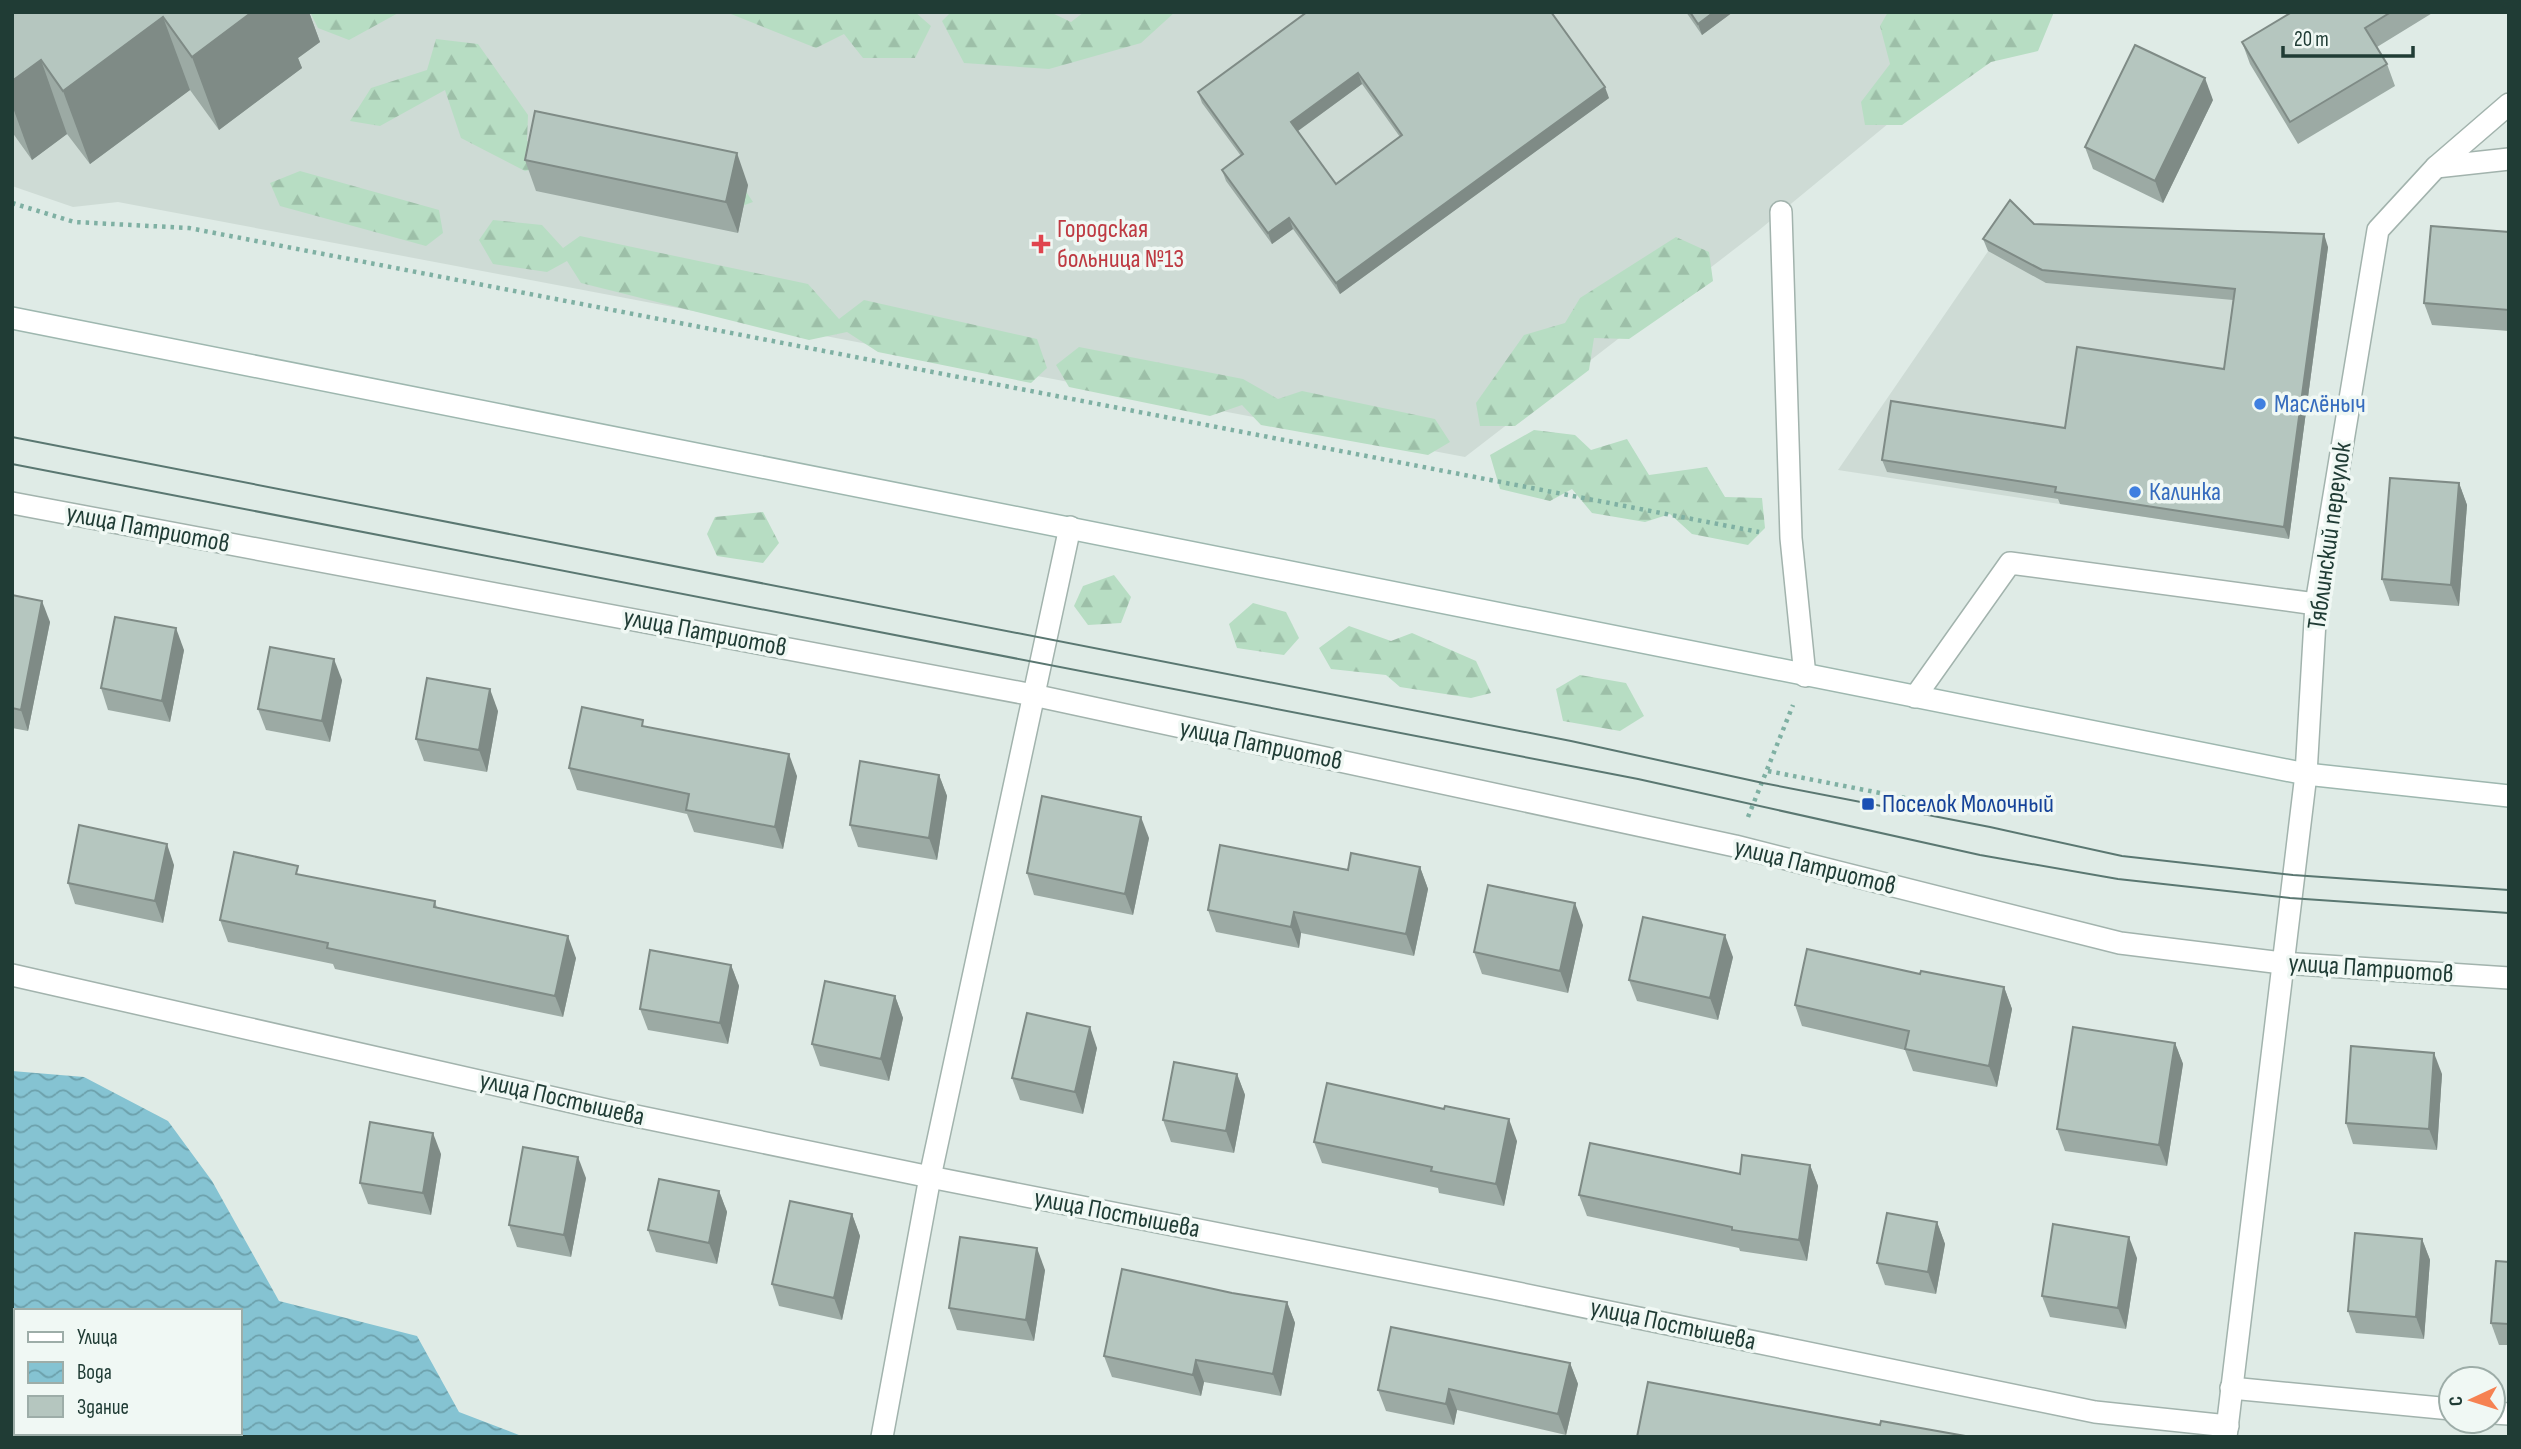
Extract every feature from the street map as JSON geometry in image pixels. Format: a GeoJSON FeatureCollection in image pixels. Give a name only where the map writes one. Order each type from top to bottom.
{"type":"FeatureCollection","features":[{"type":"Feature","properties":{"kind":"street","name":"Тяблинский переулок"},"geometry":{"type":"LineString","coordinates":[[2227,1431],[2306,775],[2316,604],[2378,230],[2436,167],[2509,104]]}},
{"type":"Feature","properties":{"kind":"street"},"geometry":{"type":"LineString","coordinates":[[2436,167],[2509,159]]}},
{"type":"Feature","properties":{"kind":"street"},"geometry":{"type":"LineString","coordinates":[[1781,212],[1791,538],[1805,676]]}},
{"type":"Feature","properties":{"kind":"street"},"geometry":{"type":"LineString","coordinates":[[12,318],[2306,775],[2509,796]]}},
{"type":"Feature","properties":{"kind":"street","name":"улица Патриотов"},"geometry":{"type":"LineString","coordinates":[[12,503],[1033,695],[1734,846],[2120,943],[2282,963],[2509,978]]}},
{"type":"Feature","properties":{"kind":"street"},"geometry":{"type":"LineString","coordinates":[[882,1437],[930,1177],[1070,527]]}},
{"type":"Feature","properties":{"kind":"street"},"geometry":{"type":"LineString","coordinates":[[1915,697],[2010,563],[2316,604]]}},
{"type":"Feature","properties":{"kind":"street","name":"улица Постышева"},"geometry":{"type":"LineString","coordinates":[[12,975],[593,1107],[930,1177],[1493,1288],[2095,1412],[2227,1431]]}},
{"type":"Feature","properties":{"kind":"street"},"geometry":{"type":"LineString","coordinates":[[2231,1388],[2437,1408]]}},
{"type":"Feature","properties":{"kind":"path"},"geometry":{"type":"LineString","coordinates":[[12,203],[74,222],[189,229],[1791,538]]}},
{"type":"Feature","properties":{"kind":"path"},"geometry":{"type":"LineString","coordinates":[[1734,846],[1768,771],[1805,676]]}},
{"type":"Feature","properties":{"kind":"path"},"geometry":{"type":"LineString","coordinates":[[1768,771],[1982,813]]}},
{"type":"Feature","properties":{"kind":"shaded area","name":"Городская больница №13"},"geometry":{"type":"Polygon","coordinates":[[[12,12],[1980,12],[1957,67],[1758,231],[1465,457],[118,202],[73,207],[12,186],[12,12]]]}},
{"type":"Feature","properties":{"kind":"shaded area"},"geometry":{"type":"Polygon","coordinates":[[[2015,212],[2039,237],[2328,247],[2289,539],[1838,470],[2015,212]]]}},
{"type":"Feature","properties":{"kind":"green space"},"geometry":{"type":"Polygon","coordinates":[[[310,12],[400,12],[349,40],[318,28],[310,12]]]}},
{"type":"Feature","properties":{"kind":"green space"},"geometry":{"type":"Polygon","coordinates":[[[726,12],[915,12],[931,26],[915,58],[863,58],[844,34],[816,48],[726,12]]]}},
{"type":"Feature","properties":{"kind":"green space"},"geometry":{"type":"Polygon","coordinates":[[[951,12],[1050,12],[1071,22],[1084,12],[1175,12],[1141,43],[1049,69],[964,63],[942,21],[951,12]]]}},
{"type":"Feature","properties":{"kind":"green space"},"geometry":{"type":"Polygon","coordinates":[[[1888,12],[2054,12],[2038,51],[1991,62],[1902,125],[1865,125],[1861,102],[1890,64],[1880,26],[1888,12]]]}},
{"type":"Feature","properties":{"kind":"green space"},"geometry":{"type":"Polygon","coordinates":[[[436,39],[478,44],[528,115],[527,141],[567,155],[735,175],[753,202],[728,211],[561,163],[525,171],[461,138],[445,90],[380,126],[350,121],[371,88],[427,70],[436,39]]]}},
{"type":"Feature","properties":{"kind":"green space"},"geometry":{"type":"Polygon","coordinates":[[[300,171],[439,210],[443,233],[426,246],[280,206],[270,183],[300,171]]]}},
{"type":"Feature","properties":{"kind":"green space"},"geometry":{"type":"Polygon","coordinates":[[[493,220],[542,225],[563,248],[580,236],[808,284],[839,319],[864,300],[1037,339],[1047,368],[1031,383],[878,352],[847,332],[809,340],[581,283],[567,261],[547,272],[493,264],[479,240],[493,220]]]}},
{"type":"Feature","properties":{"kind":"green space"},"geometry":{"type":"Polygon","coordinates":[[[1676,237],[1709,252],[1713,281],[1629,339],[1594,338],[1589,370],[1515,426],[1480,426],[1476,403],[1524,335],[1565,323],[1580,298],[1676,237]]]}},
{"type":"Feature","properties":{"kind":"green space"},"geometry":{"type":"Polygon","coordinates":[[[1079,347],[1243,379],[1278,399],[1302,391],[1435,419],[1450,442],[1428,455],[1261,425],[1242,405],[1210,416],[1069,387],[1056,365],[1079,347]]]}},
{"type":"Feature","properties":{"kind":"green space"},"geometry":{"type":"Polygon","coordinates":[[[1534,430],[1575,435],[1591,450],[1627,439],[1649,475],[1707,467],[1725,497],[1762,498],[1765,528],[1748,545],[1692,534],[1670,514],[1645,522],[1592,513],[1572,489],[1550,501],[1500,489],[1490,455],[1534,430]]]}},
{"type":"Feature","properties":{"kind":"green space"},"geometry":{"type":"Polygon","coordinates":[[[763,512],[779,543],[763,563],[717,556],[707,534],[715,517],[763,512]]]}},
{"type":"Feature","properties":{"kind":"green space"},"geometry":{"type":"Polygon","coordinates":[[[1114,575],[1131,597],[1121,623],[1088,625],[1074,606],[1083,586],[1114,575]]]}},
{"type":"Feature","properties":{"kind":"green space"},"geometry":{"type":"Polygon","coordinates":[[[1253,603],[1286,612],[1299,638],[1284,655],[1237,648],[1229,624],[1253,603]]]}},
{"type":"Feature","properties":{"kind":"green space"},"geometry":{"type":"Polygon","coordinates":[[[1349,626],[1391,641],[1412,633],[1476,661],[1491,693],[1471,698],[1400,687],[1386,675],[1331,669],[1319,648],[1349,626]]]}},
{"type":"Feature","properties":{"kind":"green space"},"geometry":{"type":"Polygon","coordinates":[[[1580,675],[1626,683],[1644,716],[1620,731],[1563,721],[1556,689],[1580,675]]]}},
{"type":"Feature","properties":{"kind":"water"},"geometry":{"type":"Polygon","coordinates":[[[12,1071],[84,1077],[168,1121],[212,1181],[279,1301],[417,1336],[459,1412],[524,1437],[12,1437],[12,1071]]]}},
{"type":"Feature","properties":{"kind":"building"},"geometry":{"type":"Polygon","coordinates":[[[12,12],[252,12],[192,57],[163,17],[63,91],[41,60],[12,81],[12,12]]]}},
{"type":"Feature","properties":{"kind":"building"},"geometry":{"type":"Polygon","coordinates":[[[1307,12],[1551,12],[1605,87],[1336,283],[1289,218],[1268,233],[1222,170],[1243,154],[1198,92],[1307,12]],[[1358,73],[1291,122],[1336,184],[1402,135],[1358,73]]]}},
{"type":"Feature","properties":{"kind":"building"},"geometry":{"type":"Polygon","coordinates":[[[1690,12],[1714,12],[1698,24],[1690,12]]]}},
{"type":"Feature","properties":{"kind":"building"},"geometry":{"type":"Polygon","coordinates":[[[2292,12],[2391,12],[2365,28],[2387,64],[2290,122],[2242,42],[2292,12]]]}},
{"type":"Feature","properties":{"kind":"building"},"geometry":{"type":"Polygon","coordinates":[[[2135,45],[2205,78],[2155,181],[2085,147],[2135,45]]]}},
{"type":"Feature","properties":{"kind":"building"},"geometry":{"type":"Polygon","coordinates":[[[535,111],[737,153],[726,202],[525,160],[535,111]]]}},
{"type":"Feature","properties":{"kind":"building"},"geometry":{"type":"Polygon","coordinates":[[[2010,200],[2034,224],[2324,234],[2284,527],[2055,492],[2056,487],[1882,460],[1891,401],[2065,428],[2077,347],[2224,369],[2235,289],[2042,270],[1983,239],[2010,200]]]}},
{"type":"Feature","properties":{"kind":"building"},"geometry":{"type":"Polygon","coordinates":[[[2431,226],[2509,232],[2509,310],[2424,303],[2431,226]]]}},
{"type":"Feature","properties":{"kind":"building"},"geometry":{"type":"Polygon","coordinates":[[[2390,478],[2459,483],[2451,585],[2382,579],[2390,478]]]}},
{"type":"Feature","properties":{"kind":"building"},"geometry":{"type":"Polygon","coordinates":[[[12,595],[42,601],[21,710],[12,708],[12,595]]]}},
{"type":"Feature","properties":{"kind":"building"},"geometry":{"type":"Polygon","coordinates":[[[115,617],[176,628],[162,701],[101,688],[115,617]]]}},
{"type":"Feature","properties":{"kind":"building"},"geometry":{"type":"Polygon","coordinates":[[[270,647],[334,659],[322,721],[258,709],[270,647]]]}},
{"type":"Feature","properties":{"kind":"building"},"geometry":{"type":"Polygon","coordinates":[[[427,678],[490,689],[479,750],[416,739],[427,678]]]}},
{"type":"Feature","properties":{"kind":"building"},"geometry":{"type":"Polygon","coordinates":[[[582,707],[643,720],[642,726],[789,754],[775,827],[686,810],[689,794],[569,768],[582,707]]]}},
{"type":"Feature","properties":{"kind":"building"},"geometry":{"type":"Polygon","coordinates":[[[860,761],[939,775],[929,838],[850,825],[860,761]]]}},
{"type":"Feature","properties":{"kind":"building"},"geometry":{"type":"Polygon","coordinates":[[[1042,796],[1141,817],[1125,894],[1027,873],[1042,796]]]}},
{"type":"Feature","properties":{"kind":"building"},"geometry":{"type":"Polygon","coordinates":[[[79,825],[167,844],[155,901],[68,883],[79,825]]]}},
{"type":"Feature","properties":{"kind":"building"},"geometry":{"type":"Polygon","coordinates":[[[1220,845],[1348,870],[1351,853],[1420,867],[1406,934],[1294,912],[1291,927],[1208,910],[1220,845]]]}},
{"type":"Feature","properties":{"kind":"building"},"geometry":{"type":"Polygon","coordinates":[[[234,852],[298,866],[296,874],[435,901],[434,907],[568,936],[555,996],[327,948],[328,943],[220,920],[234,852]]]}},
{"type":"Feature","properties":{"kind":"building"},"geometry":{"type":"Polygon","coordinates":[[[1488,885],[1575,903],[1560,971],[1474,952],[1488,885]]]}},
{"type":"Feature","properties":{"kind":"building"},"geometry":{"type":"Polygon","coordinates":[[[1643,917],[1725,935],[1710,998],[1629,980],[1643,917]]]}},
{"type":"Feature","properties":{"kind":"building"},"geometry":{"type":"Polygon","coordinates":[[[1807,949],[1920,974],[1921,971],[2004,987],[1989,1066],[1905,1049],[1909,1031],[1795,1005],[1807,949]]]}},
{"type":"Feature","properties":{"kind":"building"},"geometry":{"type":"Polygon","coordinates":[[[650,950],[731,965],[720,1023],[640,1009],[650,950]]]}},
{"type":"Feature","properties":{"kind":"building"},"geometry":{"type":"Polygon","coordinates":[[[825,981],[895,996],[881,1059],[812,1044],[825,981]]]}},
{"type":"Feature","properties":{"kind":"building"},"geometry":{"type":"Polygon","coordinates":[[[1027,1013],[1090,1027],[1075,1092],[1012,1078],[1027,1013]]]}},
{"type":"Feature","properties":{"kind":"building"},"geometry":{"type":"Polygon","coordinates":[[[2073,1027],[2175,1043],[2159,1145],[2057,1129],[2073,1027]]]}},
{"type":"Feature","properties":{"kind":"building"},"geometry":{"type":"Polygon","coordinates":[[[2351,1046],[2434,1053],[2429,1129],[2346,1123],[2351,1046]]]}},
{"type":"Feature","properties":{"kind":"building"},"geometry":{"type":"Polygon","coordinates":[[[1174,1062],[1237,1074],[1226,1131],[1163,1120],[1174,1062]]]}},
{"type":"Feature","properties":{"kind":"building"},"geometry":{"type":"Polygon","coordinates":[[[1327,1083],[1444,1109],[1445,1106],[1509,1119],[1496,1184],[1431,1171],[1432,1167],[1314,1142],[1327,1083]]]}},
{"type":"Feature","properties":{"kind":"building"},"geometry":{"type":"Polygon","coordinates":[[[370,1122],[433,1133],[423,1193],[360,1183],[370,1122]]]}},
{"type":"Feature","properties":{"kind":"building"},"geometry":{"type":"Polygon","coordinates":[[[1590,1143],[1740,1174],[1742,1155],[1810,1165],[1799,1240],[1732,1230],[1732,1227],[1579,1195],[1590,1143]]]}},
{"type":"Feature","properties":{"kind":"building"},"geometry":{"type":"Polygon","coordinates":[[[523,1147],[578,1157],[564,1235],[509,1225],[523,1147]]]}},
{"type":"Feature","properties":{"kind":"building"},"geometry":{"type":"Polygon","coordinates":[[[659,1179],[719,1191],[709,1243],[648,1230],[659,1179]]]}},
{"type":"Feature","properties":{"kind":"building"},"geometry":{"type":"Polygon","coordinates":[[[790,1201],[852,1214],[834,1298],[772,1284],[790,1201]]]}},
{"type":"Feature","properties":{"kind":"building"},"geometry":{"type":"Polygon","coordinates":[[[1887,1213],[1937,1222],[1928,1272],[1877,1263],[1887,1213]]]}},
{"type":"Feature","properties":{"kind":"building"},"geometry":{"type":"Polygon","coordinates":[[[2053,1224],[2129,1237],[2118,1308],[2042,1296],[2053,1224]]]}},
{"type":"Feature","properties":{"kind":"building"},"geometry":{"type":"Polygon","coordinates":[[[2355,1233],[2422,1239],[2416,1317],[2348,1311],[2355,1233]]]}},
{"type":"Feature","properties":{"kind":"building"},"geometry":{"type":"Polygon","coordinates":[[[960,1237],[1037,1248],[1026,1320],[949,1308],[960,1237]]]}},
{"type":"Feature","properties":{"kind":"building"},"geometry":{"type":"Polygon","coordinates":[[[2496,1261],[2509,1262],[2509,1324],[2491,1323],[2496,1261]]]}},
{"type":"Feature","properties":{"kind":"building"},"geometry":{"type":"Polygon","coordinates":[[[1122,1269],[1287,1302],[1273,1374],[1196,1360],[1193,1375],[1104,1356],[1122,1269]]]}},
{"type":"Feature","properties":{"kind":"building"},"geometry":{"type":"Polygon","coordinates":[[[1391,1327],[1570,1363],[1558,1414],[1449,1389],[1446,1404],[1378,1390],[1391,1327]]]}},
{"type":"Feature","properties":{"kind":"building"},"geometry":{"type":"Polygon","coordinates":[[[1648,1382],[1880,1425],[1881,1421],[1971,1437],[1637,1437],[1648,1382]]]}},
{"type":"Feature","properties":{"kind":"tram line"},"geometry":{"type":"LineString","coordinates":[[12,437],[1571,741],[2122,856],[2293,875],[2509,890]]}},
{"type":"Feature","properties":{"kind":"tram line"},"geometry":{"type":"LineString","coordinates":[[12,464],[1638,779],[1980,855],[2118,879],[2290,898],[2509,913]]}},
{"type":"Feature","properties":{"kind":"place","name":"Городская больница №13"},"geometry":{"type":"Point","coordinates":[1041,244]}},
{"type":"Feature","properties":{"kind":"place","name":"Маслёныч"},"geometry":{"type":"Point","coordinates":[2260,404]}},
{"type":"Feature","properties":{"kind":"place","name":"Калинка"},"geometry":{"type":"Point","coordinates":[2135,492]}},
{"type":"Feature","properties":{"kind":"place","name":"Поселок Молочный"},"geometry":{"type":"Point","coordinates":[1868,804]}}]}
